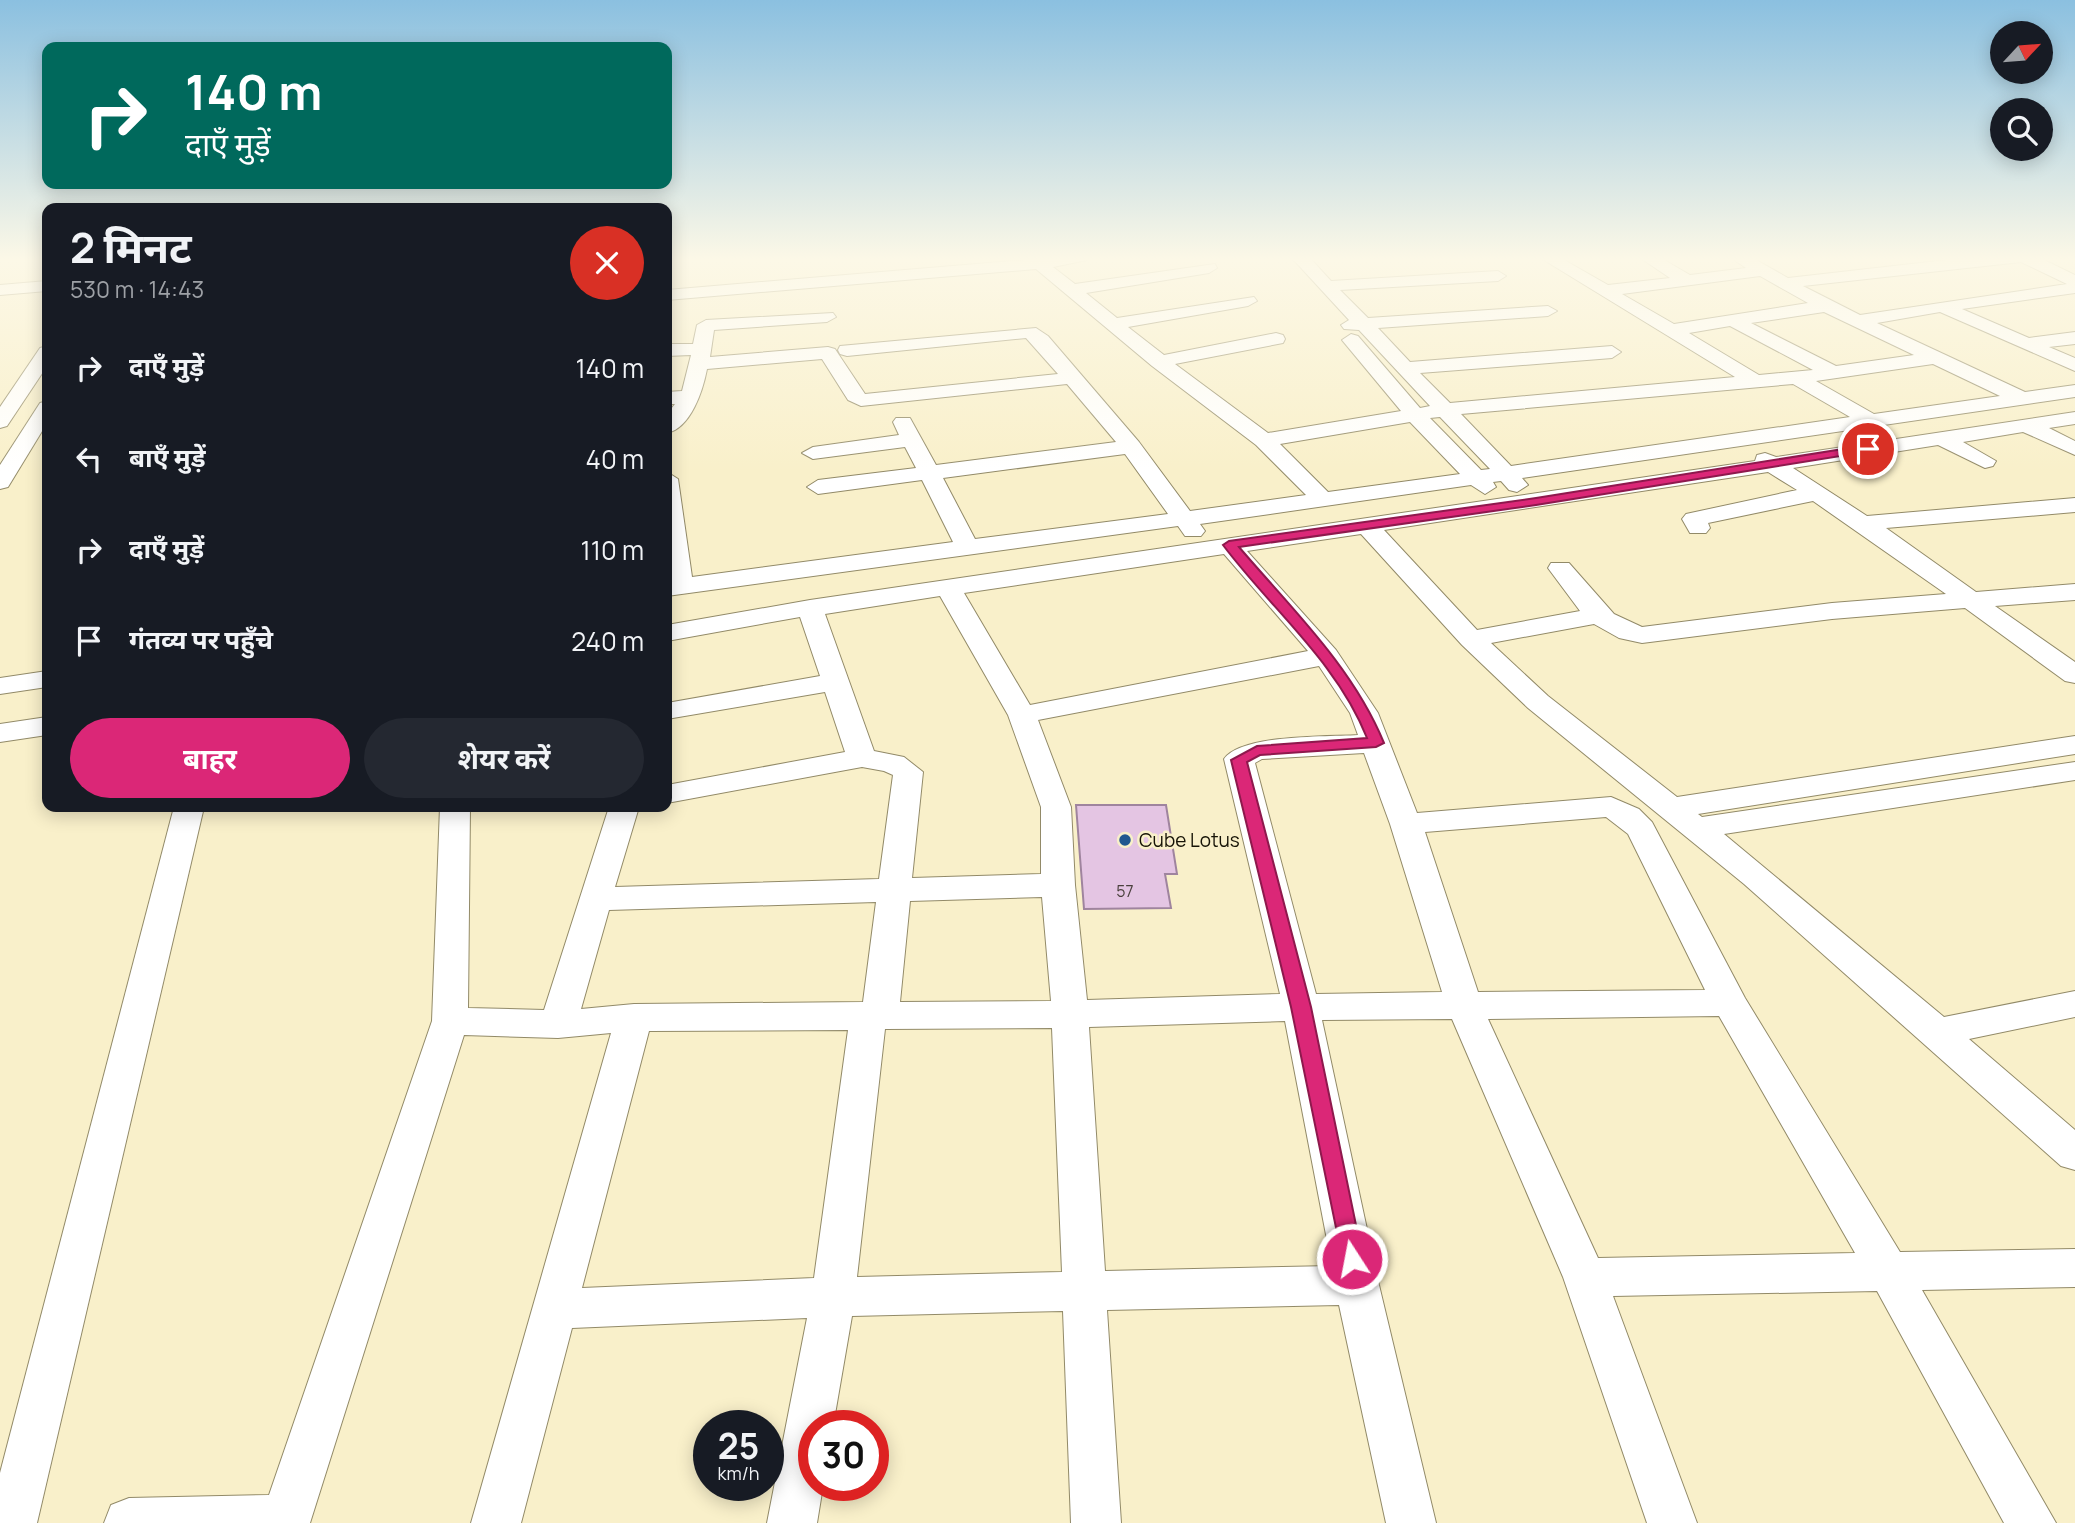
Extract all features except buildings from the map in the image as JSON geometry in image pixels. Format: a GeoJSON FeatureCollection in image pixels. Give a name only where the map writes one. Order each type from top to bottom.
{"type":"FeatureCollection","features":[{"type":"Feature","properties":{"kind":"street"},"geometry":{"type":"LineString","coordinates":[[672,421],[691,397],[705,328]]}},
{"type":"Feature","properties":{"kind":"street"},"geometry":{"type":"LineString","coordinates":[[1116,328],[1264,440],[1323,500]]}},
{"type":"Feature","properties":{"kind":"street"},"geometry":{"type":"LineString","coordinates":[[1341,328],[1415,415],[1505,506]]}},
{"type":"Feature","properties":{"kind":"street"},"geometry":{"type":"LineString","coordinates":[[1365,328],[1506,476],[1536,501]]}},
{"type":"Feature","properties":{"kind":"street"},"geometry":{"type":"LineString","coordinates":[[1668,328],[1755,381]]}},
{"type":"Feature","properties":{"kind":"street"},"geometry":{"type":"LineString","coordinates":[[1671,330],[1684,328]]}},
{"type":"Feature","properties":{"kind":"street"},"geometry":{"type":"LineString","coordinates":[[1747,328],[1830,371]]}},
{"type":"Feature","properties":{"kind":"street"},"geometry":{"type":"LineString","coordinates":[[1871,328],[2021,398]]}},
{"type":"Feature","properties":{"kind":"street"},"geometry":{"type":"LineString","coordinates":[[1991,328],[2075,365]]}},
{"type":"Feature","properties":{"kind":"street"},"geometry":{"type":"LineString","coordinates":[[847,350],[1030,332],[1041,340],[1130,447],[1184,519],[1217,546],[1326,656],[1364,713],[1376,743],[1406,824],[1465,1007],[1585,1277],[1672,1523]]}},
{"type":"Feature","properties":{"kind":"street"},"geometry":{"type":"LineString","coordinates":[[2027,344],[2075,338]]}},
{"type":"Feature","properties":{"kind":"street"},"geometry":{"type":"LineString","coordinates":[[1159,362],[1276,339]]}},
{"type":"Feature","properties":{"kind":"street"},"geometry":{"type":"LineString","coordinates":[[672,351],[700,356],[828,353],[855,397],[870,400],[1072,377]]}},
{"type":"Feature","properties":{"kind":"street"},"geometry":{"type":"LineString","coordinates":[[1404,368],[1612,352]]}},
{"type":"Feature","properties":{"kind":"street"},"geometry":{"type":"LineString","coordinates":[[1264,440],[1443,410],[1797,378],[1932,358]]}},
{"type":"Feature","properties":{"kind":"street"},"geometry":{"type":"LineString","coordinates":[[0,422],[42,359]]}},
{"type":"Feature","properties":{"kind":"street"},"geometry":{"type":"LineString","coordinates":[[1797,378],[1869,420]]}},
{"type":"Feature","properties":{"kind":"street"},"geometry":{"type":"LineString","coordinates":[[672,559],[674,588],[1506,476],[1732,439],[2075,391]]}},
{"type":"Feature","properties":{"kind":"street"},"geometry":{"type":"LineString","coordinates":[[672,398],[691,397]]}},
{"type":"Feature","properties":{"kind":"street"},"geometry":{"type":"LineString","coordinates":[[0,481],[42,415]]}},
{"type":"Feature","properties":{"kind":"street"},"geometry":{"type":"LineString","coordinates":[[672,632],[810,608],[1366,524],[1505,506],[2075,418]]}},
{"type":"Feature","properties":{"kind":"street"},"geometry":{"type":"LineString","coordinates":[[2025,425],[2075,449]]}},
{"type":"Feature","properties":{"kind":"street"},"geometry":{"type":"LineString","coordinates":[[813,453],[908,431],[968,548]]}},
{"type":"Feature","properties":{"kind":"street"},"geometry":{"type":"LineString","coordinates":[[1940,438],[1985,461]]}},
{"type":"Feature","properties":{"kind":"street"},"geometry":{"type":"LineString","coordinates":[[1732,439],[1863,523],[2075,675]]}},
{"type":"Feature","properties":{"kind":"street"},"geometry":{"type":"LineString","coordinates":[[818,488],[1130,447]]}},
{"type":"Feature","properties":{"kind":"street"},"geometry":{"type":"LineString","coordinates":[[1698,528],[1695,519],[1816,493]]}},
{"type":"Feature","properties":{"kind":"street"},"geometry":{"type":"LineString","coordinates":[[1863,523],[2075,505]]}},
{"type":"Feature","properties":{"kind":"street"},"geometry":{"type":"LineString","coordinates":[[1366,524],[1471,639],[1538,702],[1696,828],[1937,1032],[2075,1154]]}},
{"type":"Feature","properties":{"kind":"street"},"geometry":{"type":"LineString","coordinates":[[1560,568],[1599,615],[1617,629],[1642,635],[1832,611],[2075,592]]}},
{"type":"Feature","properties":{"kind":"street"},"geometry":{"type":"LineString","coordinates":[[948,588],[1022,715],[1056,807],[1058,885],[1070,1014],[1096,1523]]}},
{"type":"Feature","properties":{"kind":"street"},"geometry":{"type":"LineString","coordinates":[[810,608],[862,758]]}},
{"type":"Feature","properties":{"kind":"street"},"geometry":{"type":"LineString","coordinates":[[1471,639],[1599,615]]}},
{"type":"Feature","properties":{"kind":"street"},"geometry":{"type":"LineString","coordinates":[[1022,715],[1326,656]]}},
{"type":"Feature","properties":{"kind":"street"},"geometry":{"type":"LineString","coordinates":[[0,686],[42,680]]}},
{"type":"Feature","properties":{"kind":"street"},"geometry":{"type":"LineString","coordinates":[[672,710],[836,682]]}},
{"type":"Feature","properties":{"kind":"street"},"geometry":{"type":"LineString","coordinates":[[0,733],[42,727]]}},
{"type":"Feature","properties":{"kind":"street"},"geometry":{"type":"LineString","coordinates":[[1376,743],[1257,751],[1239,760],[1301,1007],[1357,1285],[1411,1523]]}},
{"type":"Feature","properties":{"kind":"street"},"geometry":{"type":"LineString","coordinates":[[1672,808],[2043,750],[2073,763]]}},
{"type":"Feature","properties":{"kind":"street"},"geometry":{"type":"LineString","coordinates":[[672,793],[862,758],[893,763],[908,772],[894,889],[833,1297],[792,1523]]}},
{"type":"Feature","properties":{"kind":"street"},"geometry":{"type":"LineString","coordinates":[[1696,828],[2073,763]]}},
{"type":"Feature","properties":{"kind":"street"},"geometry":{"type":"LineString","coordinates":[[1406,824],[1611,807],[1628,816],[1641,829],[1729,1003],[1889,1272],[2031,1523]]}},
{"type":"Feature","properties":{"kind":"street"},"geometry":{"type":"LineString","coordinates":[[12,1523],[188,812]]}},
{"type":"Feature","properties":{"kind":"street"},"geometry":{"type":"LineString","coordinates":[[129,1523],[285,1522],[450,1021],[455,812]]}},
{"type":"Feature","properties":{"kind":"street"},"geometry":{"type":"LineString","coordinates":[[558,1024],[622,812]]}},
{"type":"Feature","properties":{"kind":"street"},"geometry":{"type":"LineString","coordinates":[[595,899],[1058,885]]}},
{"type":"Feature","properties":{"kind":"street"},"geometry":{"type":"LineString","coordinates":[[450,1021],[558,1024],[634,1018],[1729,1003]]}},
{"type":"Feature","properties":{"kind":"street"},"geometry":{"type":"LineString","coordinates":[[1937,1032],[2075,1004]]}},
{"type":"Feature","properties":{"kind":"street"},"geometry":{"type":"LineString","coordinates":[[496,1523],[634,1018]]}},
{"type":"Feature","properties":{"kind":"street"},"geometry":{"type":"LineString","coordinates":[[1585,1277],[2075,1268]]}},
{"type":"Feature","properties":{"kind":"street"},"geometry":{"type":"LineString","coordinates":[[553,1309],[833,1297],[1357,1285]]}},
{"type":"Feature","properties":{"kind":"place","name":"Cube Lotus"},"geometry":{"type":"Point","coordinates":[1125,840]}},
{"type":"Feature","properties":{"kind":"route"},"geometry":{"type":"LineString","coordinates":[[1352,1259],[1301,1007],[1239,760],[1246,754],[1257,751],[1376,743],[1364,713],[1326,656],[1229,545],[1868,449]]}}]}
